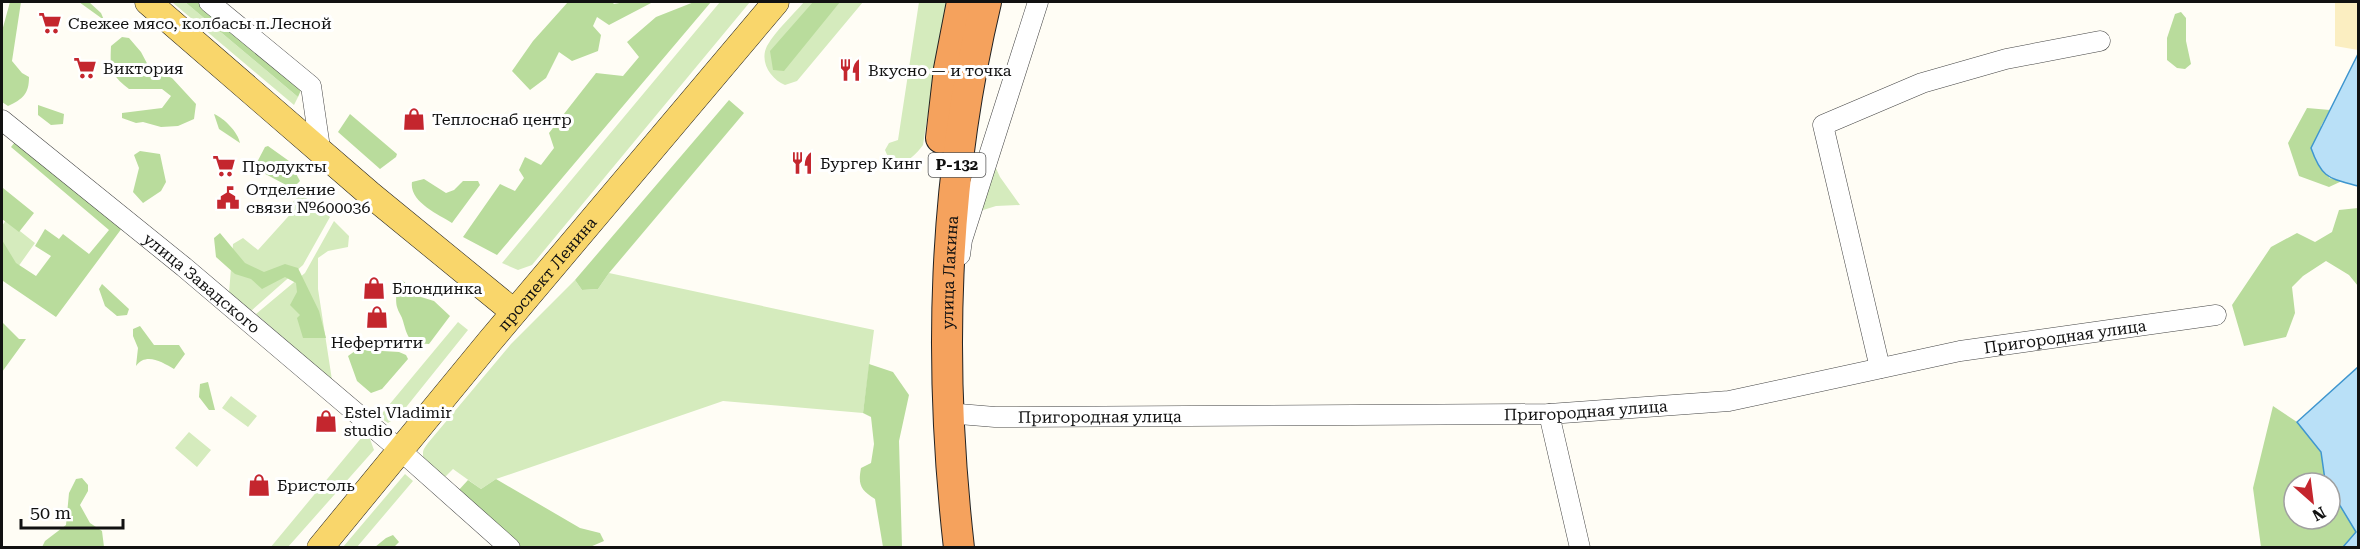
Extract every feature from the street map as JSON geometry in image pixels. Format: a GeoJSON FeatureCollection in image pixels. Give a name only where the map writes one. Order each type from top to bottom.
{"type":"FeatureCollection","features":[{"type":"Feature","properties":{"kind":"highway","name":"улица Лакина"},"geometry":{"type":"LineString","coordinates":[[942,548],[930,387],[928,324],[933,200],[949,69],[962,2]]}},
{"type":"Feature","properties":{"kind":"highway","name":"улица Лакина"},"geometry":{"type":"LineString","coordinates":[[959,548],[947,413],[949,236],[959,144],[975,50],[986,2]]}},
{"type":"Feature","properties":{"kind":"main road"},"geometry":{"type":"LineString","coordinates":[[148,2],[320,148],[371,195],[514,312]]}},
{"type":"Feature","properties":{"kind":"main road","name":"проспект Ленина"},"geometry":{"type":"LineString","coordinates":[[320,548],[514,312],[776,2]]}},
{"type":"Feature","properties":{"kind":"street"},"geometry":{"type":"LineString","coordinates":[[209,2],[311,86],[320,148]]}},
{"type":"Feature","properties":{"kind":"street"},"geometry":{"type":"LineString","coordinates":[[947,331],[954,302],[962,240],[1038,2]]}},
{"type":"Feature","properties":{"kind":"street"},"geometry":{"type":"LineString","coordinates":[[1880,368],[1824,125],[1922,83],[2006,59],[2100,41]]}},
{"type":"Feature","properties":{"kind":"street","name":"улица Завадского"},"geometry":{"type":"LineString","coordinates":[[2,120],[184,267],[401,451],[510,548]]}},
{"type":"Feature","properties":{"kind":"street","name":"Пригородная улица"},"geometry":{"type":"LineString","coordinates":[[947,413],[995,417],[1549,414],[1729,400],[1960,351],[2216,315]]}},
{"type":"Feature","properties":{"kind":"street"},"geometry":{"type":"LineString","coordinates":[[1549,414],[1580,548]]}},
{"type":"Feature","properties":{"kind":"green space"},"geometry":{"type":"Polygon","coordinates":[[[10,2],[21,2],[12,61],[22,73],[29,77],[28,88],[24,95],[8,106],[2,102],[2,31],[10,2]]]}},
{"type":"Feature","properties":{"kind":"green space"},"geometry":{"type":"Polygon","coordinates":[[[79,2],[89,2],[101,13],[104,20],[79,2]]]}},
{"type":"Feature","properties":{"kind":"green space"},"geometry":{"type":"Polygon","coordinates":[[[172,2],[185,2],[298,97],[294,105],[172,2]]]}},
{"type":"Feature","properties":{"kind":"green space"},"geometry":{"type":"Polygon","coordinates":[[[185,2],[197,2],[301,90],[298,97],[185,2]]]}},
{"type":"Feature","properties":{"kind":"green space"},"geometry":{"type":"Polygon","coordinates":[[[568,2],[612,2],[614,4],[653,2],[609,25],[597,17],[593,26],[601,35],[598,51],[572,61],[559,52],[546,78],[530,90],[512,71],[533,41],[568,2]]]}},
{"type":"Feature","properties":{"kind":"green space"},"geometry":{"type":"Polygon","coordinates":[[[694,2],[711,2],[497,255],[463,237],[500,184],[515,191],[524,178],[519,170],[525,157],[541,165],[554,148],[549,133],[596,73],[623,76],[639,57],[627,42],[656,17],[694,2]]]}},
{"type":"Feature","properties":{"kind":"green space"},"geometry":{"type":"Polygon","coordinates":[[[720,2],[750,2],[532,265],[518,270],[502,263],[720,2]]]}},
{"type":"Feature","properties":{"kind":"green space"},"geometry":{"type":"Polygon","coordinates":[[[804,2],[863,2],[797,81],[785,85],[771,74],[765,64],[765,52],[775,34],[804,2]]]}},
{"type":"Feature","properties":{"kind":"green space"},"geometry":{"type":"Polygon","coordinates":[[[813,2],[840,2],[784,71],[773,70],[770,51],[813,2]]]}},
{"type":"Feature","properties":{"kind":"green space"},"geometry":{"type":"Polygon","coordinates":[[[919,2],[949,2],[940,37],[923,145],[909,159],[898,163],[889,158],[885,150],[889,143],[898,140],[919,2]]]}},
{"type":"Feature","properties":{"kind":"green space"},"geometry":{"type":"Polygon","coordinates":[[[2181,12],[2186,18],[2186,41],[2191,64],[2185,69],[2177,68],[2167,60],[2167,38],[2175,14],[2181,12]]]}},
{"type":"Feature","properties":{"kind":"green space"},"geometry":{"type":"Polygon","coordinates":[[[122,37],[129,38],[141,52],[150,69],[172,78],[196,104],[194,119],[178,126],[161,127],[122,118],[122,113],[162,108],[171,96],[162,89],[129,89],[118,79],[112,71],[111,46],[122,37]]]}},
{"type":"Feature","properties":{"kind":"green space"},"geometry":{"type":"Polygon","coordinates":[[[729,100],[744,113],[598,289],[582,290],[575,280],[729,100]]]}},
{"type":"Feature","properties":{"kind":"green space"},"geometry":{"type":"Polygon","coordinates":[[[38,105],[64,114],[63,124],[51,125],[38,115],[38,105]]]}},
{"type":"Feature","properties":{"kind":"green space"},"geometry":{"type":"Polygon","coordinates":[[[2307,108],[2330,110],[2321,126],[2329,178],[2342,181],[2329,187],[2299,176],[2288,143],[2307,108]]]}},
{"type":"Feature","properties":{"kind":"green space"},"geometry":{"type":"Polygon","coordinates":[[[214,114],[230,126],[237,134],[240,143],[219,129],[214,114]]]}},
{"type":"Feature","properties":{"kind":"green space"},"geometry":{"type":"Polygon","coordinates":[[[350,114],[397,154],[396,157],[380,169],[338,132],[350,114]]]}},
{"type":"Feature","properties":{"kind":"green space"},"geometry":{"type":"Polygon","coordinates":[[[19,137],[125,224],[56,317],[3,281],[2,240],[16,263],[36,276],[51,256],[35,246],[45,229],[59,239],[63,234],[89,254],[109,230],[11,147],[19,137]]]}},
{"type":"Feature","properties":{"kind":"green space"},"geometry":{"type":"Polygon","coordinates":[[[268,146],[289,161],[300,181],[295,186],[288,186],[254,168],[265,147],[268,146]]]}},
{"type":"Feature","properties":{"kind":"green space"},"geometry":{"type":"Polygon","coordinates":[[[140,151],[160,154],[166,182],[161,191],[143,203],[133,192],[139,168],[134,155],[140,151]]]}},
{"type":"Feature","properties":{"kind":"green space"},"geometry":{"type":"Polygon","coordinates":[[[994,164],[1000,177],[1020,205],[996,206],[980,211],[994,164]]]}},
{"type":"Feature","properties":{"kind":"green space"},"geometry":{"type":"Polygon","coordinates":[[[424,179],[446,193],[454,190],[463,181],[478,181],[480,185],[452,223],[426,207],[415,196],[412,182],[424,179]]]}},
{"type":"Feature","properties":{"kind":"green space"},"geometry":{"type":"Polygon","coordinates":[[[3,188],[34,213],[19,232],[2,219],[3,188]]]}},
{"type":"Feature","properties":{"kind":"green space"},"geometry":{"type":"Polygon","coordinates":[[[301,194],[330,217],[303,265],[251,311],[229,293],[233,244],[243,238],[258,250],[295,209],[293,202],[301,194]]]}},
{"type":"Feature","properties":{"kind":"green space"},"geometry":{"type":"Polygon","coordinates":[[[2358,208],[2358,286],[2349,275],[2326,261],[2303,276],[2292,287],[2295,313],[2286,337],[2244,346],[2232,305],[2271,247],[2297,233],[2315,242],[2332,232],[2339,210],[2358,208]]]}},
{"type":"Feature","properties":{"kind":"green space"},"geometry":{"type":"Polygon","coordinates":[[[6,220],[35,243],[13,274],[2,265],[2,226],[6,220]]]}},
{"type":"Feature","properties":{"kind":"green space"},"geometry":{"type":"Polygon","coordinates":[[[334,221],[349,236],[348,247],[328,251],[318,258],[318,289],[332,380],[256,314],[305,273],[334,221]]]}},
{"type":"Feature","properties":{"kind":"green space"},"geometry":{"type":"Polygon","coordinates":[[[220,233],[245,263],[264,272],[285,264],[298,268],[319,311],[326,338],[303,338],[297,318],[300,315],[290,305],[297,292],[296,283],[285,277],[262,289],[251,279],[235,274],[216,257],[214,238],[220,233]]]}},
{"type":"Feature","properties":{"kind":"green space"},"geometry":{"type":"Polygon","coordinates":[[[609,273],[874,330],[863,413],[723,401],[496,479],[481,489],[453,469],[445,477],[433,472],[423,457],[428,443],[511,344],[575,280],[582,290],[598,289],[609,273]]]}},
{"type":"Feature","properties":{"kind":"green space"},"geometry":{"type":"Polygon","coordinates":[[[402,280],[421,297],[434,301],[450,316],[429,344],[413,341],[406,332],[396,301],[397,283],[402,280]]]}},
{"type":"Feature","properties":{"kind":"green space"},"geometry":{"type":"Polygon","coordinates":[[[102,284],[129,309],[127,315],[117,316],[105,306],[99,289],[102,284]]]}},
{"type":"Feature","properties":{"kind":"green space"},"geometry":{"type":"Polygon","coordinates":[[[2,322],[19,339],[26,339],[2,372],[2,322]]]}},
{"type":"Feature","properties":{"kind":"green space"},"geometry":{"type":"Polygon","coordinates":[[[458,322],[468,330],[399,416],[388,423],[379,417],[458,322]]]}},
{"type":"Feature","properties":{"kind":"green space"},"geometry":{"type":"Polygon","coordinates":[[[140,326],[154,345],[179,345],[185,354],[174,369],[159,361],[149,359],[136,366],[138,348],[133,329],[140,326]]]}},
{"type":"Feature","properties":{"kind":"green space"},"geometry":{"type":"Polygon","coordinates":[[[355,351],[399,352],[406,355],[408,359],[382,389],[371,393],[357,381],[348,356],[355,351]]]}},
{"type":"Feature","properties":{"kind":"green space"},"geometry":{"type":"Polygon","coordinates":[[[869,364],[893,372],[909,395],[899,441],[902,547],[883,547],[875,499],[866,493],[860,482],[861,468],[871,463],[874,444],[871,417],[863,413],[869,364]]]}},
{"type":"Feature","properties":{"kind":"green space"},"geometry":{"type":"Polygon","coordinates":[[[208,382],[215,410],[209,410],[199,397],[200,384],[208,382]]]}},
{"type":"Feature","properties":{"kind":"green space"},"geometry":{"type":"Polygon","coordinates":[[[231,396],[257,416],[248,427],[222,408],[231,396]]]}},
{"type":"Feature","properties":{"kind":"green space"},"geometry":{"type":"Polygon","coordinates":[[[2273,406],[2297,422],[2321,452],[2325,471],[2282,471],[2282,531],[2342,531],[2342,509],[2356,532],[2343,547],[2261,547],[2253,488],[2273,406]]]}},
{"type":"Feature","properties":{"kind":"green space"},"geometry":{"type":"Polygon","coordinates":[[[367,431],[374,450],[288,547],[270,548],[367,431]]]}},
{"type":"Feature","properties":{"kind":"green space"},"geometry":{"type":"Polygon","coordinates":[[[189,432],[211,450],[197,467],[175,448],[189,432]]]}},
{"type":"Feature","properties":{"kind":"green space"},"geometry":{"type":"Polygon","coordinates":[[[405,474],[413,481],[357,547],[343,547],[405,474]]]}},
{"type":"Feature","properties":{"kind":"green space"},"geometry":{"type":"Polygon","coordinates":[[[82,478],[88,485],[88,491],[80,505],[90,523],[102,531],[104,547],[42,547],[45,541],[66,525],[69,493],[76,479],[82,478]]]}},
{"type":"Feature","properties":{"kind":"green space"},"geometry":{"type":"Polygon","coordinates":[[[496,479],[580,528],[600,533],[604,541],[590,547],[521,547],[457,492],[468,480],[481,489],[496,479]]]}},
{"type":"Feature","properties":{"kind":"green space"},"geometry":{"type":"Polygon","coordinates":[[[393,535],[399,542],[394,547],[375,547],[386,538],[393,535]]]}},
{"type":"Feature","properties":{"kind":"sand"},"geometry":{"type":"Polygon","coordinates":[[[2335,2],[2358,2],[2358,50],[2335,46],[2335,2]]]}},
{"type":"Feature","properties":{"kind":"water"},"geometry":{"type":"Polygon","coordinates":[[[2358,54],[2358,186],[2333,179],[2323,172],[2311,148],[2358,54]]]}},
{"type":"Feature","properties":{"kind":"water"},"geometry":{"type":"Polygon","coordinates":[[[2358,367],[2358,547],[2343,547],[2356,532],[2342,509],[2342,471],[2324,471],[2321,452],[2297,422],[2358,367]]]}},
{"type":"Feature","properties":{"kind":"place","name":"Свежее мясо, колбасы п.Лесной"},"geometry":{"type":"Point","coordinates":[50,23]}},
{"type":"Feature","properties":{"kind":"place","name":"Виктория"},"geometry":{"type":"Point","coordinates":[85,68]}},
{"type":"Feature","properties":{"kind":"place","name":"Вкусно — и точка"},"geometry":{"type":"Point","coordinates":[850,70]}},
{"type":"Feature","properties":{"kind":"place","name":"Теплоснаб центр"},"geometry":{"type":"Point","coordinates":[414,119]}},
{"type":"Feature","properties":{"kind":"place","name":"Бургер Кинг"},"geometry":{"type":"Point","coordinates":[802,163]}},
{"type":"Feature","properties":{"kind":"place","name":"Продукты"},"geometry":{"type":"Point","coordinates":[224,166]}},
{"type":"Feature","properties":{"kind":"place","name":"Отделение связи №600036"},"geometry":{"type":"Point","coordinates":[228,198]}},
{"type":"Feature","properties":{"kind":"place","name":"Блондинка"},"geometry":{"type":"Point","coordinates":[374,288]}},
{"type":"Feature","properties":{"kind":"place","name":"Нефертити"},"geometry":{"type":"Point","coordinates":[377,317]}},
{"type":"Feature","properties":{"kind":"place","name":"Estel Vladimir studio"},"geometry":{"type":"Point","coordinates":[326,421]}},
{"type":"Feature","properties":{"kind":"place","name":"Бристоль"},"geometry":{"type":"Point","coordinates":[259,485]}}]}
